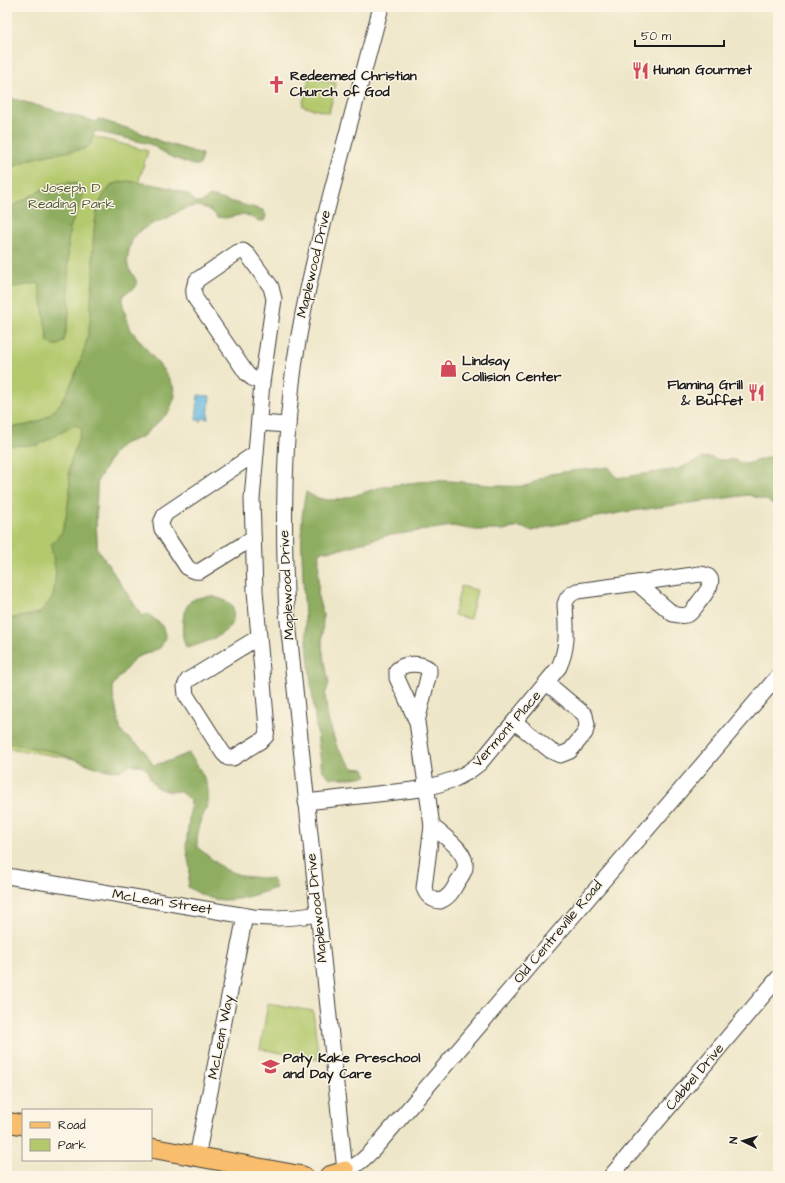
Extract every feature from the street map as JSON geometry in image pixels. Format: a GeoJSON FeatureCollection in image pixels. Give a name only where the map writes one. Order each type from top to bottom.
{"type":"FeatureCollection","features":[{"type":"Feature","properties":{"kind":"main road"},"geometry":{"type":"LineString","coordinates":[[7,1122],[22,1125]]}},
{"type":"Feature","properties":{"kind":"main road"},"geometry":{"type":"LineString","coordinates":[[152,1148],[303,1176]]}},
{"type":"Feature","properties":{"kind":"street","name":"Maplewood Drive"},"geometry":{"type":"LineString","coordinates":[[340,1174],[318,914],[287,612],[284,568],[284,521],[288,425],[298,338],[316,249],[381,7]]}},
{"type":"Feature","properties":{"kind":"street"},"geometry":{"type":"LineString","coordinates":[[259,637],[188,680],[185,686],[186,695],[223,753],[228,758],[234,758],[266,736],[266,728],[259,637],[255,591],[252,499],[262,383],[274,299],[271,287],[248,255],[243,252],[238,252],[197,280],[193,286],[193,292],[195,298],[247,374],[262,383]]}},
{"type":"Feature","properties":{"kind":"street"},"geometry":{"type":"LineString","coordinates":[[259,423],[288,425]]}},
{"type":"Feature","properties":{"kind":"street"},"geometry":{"type":"LineString","coordinates":[[253,538],[200,571],[195,572],[187,567],[162,529],[161,523],[165,514],[256,453]]}},
{"type":"Feature","properties":{"kind":"street","name":"Vermont Place"},"geometry":{"type":"LineString","coordinates":[[306,802],[427,788],[454,780],[468,772],[480,763],[559,667],[566,645],[565,604],[567,598],[572,593],[577,591],[637,583]]}},
{"type":"Feature","properties":{"kind":"street","name":"Old Centreville Road"},"geometry":{"type":"LineString","coordinates":[[340,1174],[361,1162],[374,1149],[629,848],[778,676]]}},
{"type":"Feature","properties":{"kind":"street"},"geometry":{"type":"LineString","coordinates":[[515,722],[551,751],[560,755],[570,751],[585,733],[588,725],[585,715],[547,683]]}},
{"type":"Feature","properties":{"kind":"street"},"geometry":{"type":"LineString","coordinates":[[416,722],[432,826]]}},
{"type":"Feature","properties":{"kind":"street","name":"McLean Street"},"geometry":{"type":"LineString","coordinates":[[7,876],[245,916],[275,919],[318,914]]}},
{"type":"Feature","properties":{"kind":"street","name":"McLean Way"},"geometry":{"type":"LineString","coordinates":[[197,1157],[245,916]]}},
{"type":"Feature","properties":{"kind":"street","name":"Cabbel Drive"},"geometry":{"type":"LineString","coordinates":[[611,1176],[778,978]]}},
{"type":"Feature","properties":{"kind":"green space"},"geometry":{"type":"Polygon","coordinates":[[[310,77],[336,83],[329,113],[302,106],[310,77]]]}},
{"type":"Feature","properties":{"kind":"green space"},"geometry":{"type":"Polygon","coordinates":[[[7,97],[96,122],[98,119],[139,132],[162,142],[202,154],[200,165],[192,165],[169,156],[150,144],[95,131],[90,145],[84,149],[35,158],[7,171],[7,97]]]}},
{"type":"Feature","properties":{"kind":"green space","name":"Joseph D Reading Park"},"geometry":{"type":"Polygon","coordinates":[[[7,113],[148,151],[140,177],[124,254],[100,415],[96,515],[99,601],[118,766],[7,748],[7,113]]]}},
{"type":"Feature","properties":{"kind":"green space"},"geometry":{"type":"Polygon","coordinates":[[[127,181],[174,189],[189,195],[194,202],[201,203],[210,196],[263,210],[266,216],[264,221],[259,221],[244,214],[226,218],[217,217],[207,208],[198,206],[189,207],[150,225],[138,233],[134,238],[131,243],[127,261],[129,269],[137,284],[135,288],[124,294],[122,301],[125,313],[131,330],[165,372],[173,386],[175,396],[169,412],[142,437],[123,444],[113,454],[97,482],[97,548],[142,616],[148,614],[162,625],[166,638],[160,648],[135,658],[113,685],[113,695],[121,732],[144,750],[153,765],[169,761],[189,753],[197,764],[208,789],[208,804],[199,828],[197,847],[224,869],[242,876],[272,879],[276,888],[237,899],[214,899],[188,887],[190,869],[186,847],[191,800],[180,792],[167,791],[157,788],[150,778],[148,770],[139,765],[130,765],[119,771],[101,769],[55,752],[7,743],[7,618],[40,613],[53,597],[56,573],[51,545],[62,532],[70,491],[69,471],[71,460],[82,429],[75,425],[38,445],[7,446],[7,427],[28,425],[45,418],[58,406],[69,388],[82,356],[89,331],[96,215],[103,196],[112,184],[127,181]]]}},
{"type":"Feature","properties":{"kind":"green space"},"geometry":{"type":"Polygon","coordinates":[[[68,182],[77,184],[85,191],[70,228],[68,244],[69,315],[64,341],[59,345],[53,345],[48,342],[39,283],[7,288],[7,209],[47,187],[68,182]]]}},
{"type":"Feature","properties":{"kind":"green space"},"geometry":{"type":"Polygon","coordinates":[[[778,456],[778,506],[766,500],[748,495],[625,512],[554,525],[532,531],[520,527],[503,530],[476,530],[452,526],[385,536],[341,549],[319,552],[318,597],[323,615],[322,647],[329,683],[325,695],[328,719],[337,747],[353,768],[364,769],[367,776],[330,778],[322,770],[310,674],[304,601],[302,513],[306,492],[327,500],[337,500],[378,488],[426,481],[524,486],[531,484],[547,475],[565,472],[609,467],[617,478],[678,469],[702,458],[709,457],[719,460],[733,460],[747,464],[769,457],[778,456]]]}},
{"type":"Feature","properties":{"kind":"green space"},"geometry":{"type":"Polygon","coordinates":[[[461,586],[477,590],[470,619],[454,615],[461,586]]]}},
{"type":"Feature","properties":{"kind":"green space"},"geometry":{"type":"Polygon","coordinates":[[[212,596],[226,601],[233,606],[233,620],[226,630],[214,638],[187,648],[183,638],[183,617],[185,611],[191,601],[201,597],[212,596]]]}},
{"type":"Feature","properties":{"kind":"green space"},"geometry":{"type":"Polygon","coordinates":[[[268,1003],[313,1011],[319,1060],[260,1049],[268,1003]]]}},
{"type":"Feature","properties":{"kind":"water"},"geometry":{"type":"Polygon","coordinates":[[[198,395],[210,396],[208,419],[201,418],[201,421],[196,420],[198,395]]]}},
{"type":"Feature","properties":{"kind":"place","name":"Hunan Gourmet"},"geometry":{"type":"Point","coordinates":[640,70]}},
{"type":"Feature","properties":{"kind":"place","name":"Redeemed Christian Church of God"},"geometry":{"type":"Point","coordinates":[277,84]}},
{"type":"Feature","properties":{"kind":"place","name":"Lindsay Collision Center"},"geometry":{"type":"Point","coordinates":[449,369]}},
{"type":"Feature","properties":{"kind":"place","name":"Flaming Grill & Buffet"},"geometry":{"type":"Point","coordinates":[756,393]}},
{"type":"Feature","properties":{"kind":"place","name":"Paty Kake Preschool and Day Care"},"geometry":{"type":"Point","coordinates":[270,1066]}}]}
